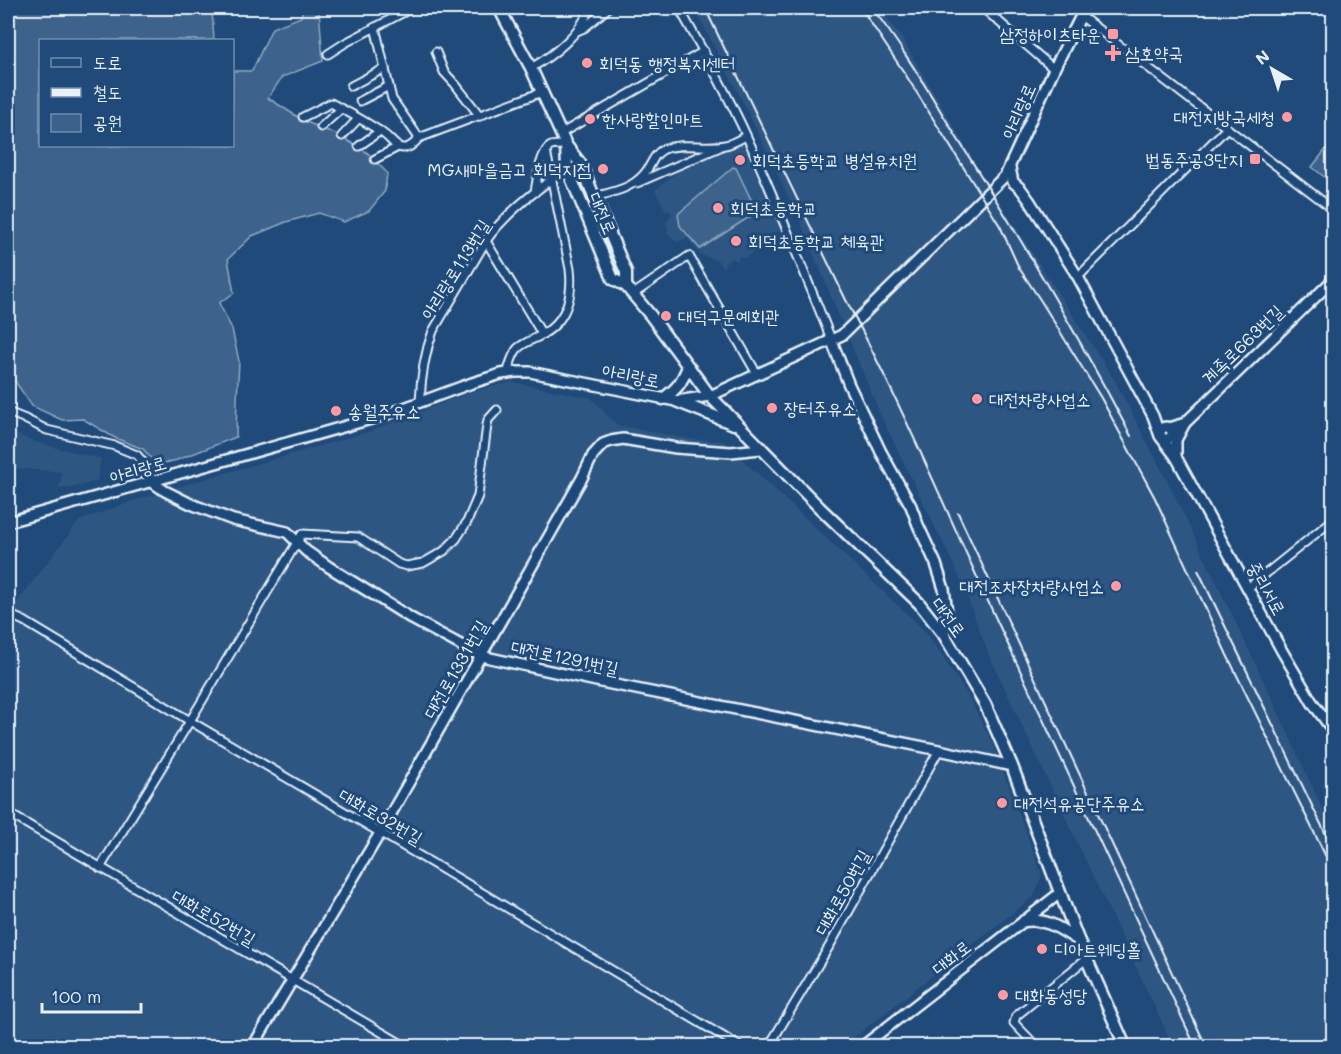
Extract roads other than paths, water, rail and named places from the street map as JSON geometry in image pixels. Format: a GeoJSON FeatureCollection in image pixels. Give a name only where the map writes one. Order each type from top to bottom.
{"type":"FeatureCollection","features":[{"type":"Feature","properties":{"kind":"main road","name":"대전로"},"geometry":{"type":"LineString","coordinates":[[499,8],[531,68],[560,134],[580,163],[626,272],[629,290]]}},
{"type":"Feature","properties":{"kind":"main road","name":"아리랑로"},"geometry":{"type":"LineString","coordinates":[[8,522],[385,415],[472,383],[515,372],[530,372],[676,401],[710,396],[842,335],[1005,176],[1083,12]]}},
{"type":"Feature","properties":{"kind":"main road","name":"대전로"},"geometry":{"type":"LineString","coordinates":[[566,145],[567,168],[613,279],[629,290],[651,316],[710,396],[760,449],[919,603],[944,635],[985,704],[1012,766],[1078,940],[1125,1047]]}},
{"type":"Feature","properties":{"kind":"main road"},"geometry":{"type":"LineString","coordinates":[[1010,168],[1013,182],[1029,200],[1078,277],[1155,417],[1160,436],[1175,454]]}},
{"type":"Feature","properties":{"kind":"main road"},"geometry":{"type":"LineString","coordinates":[[998,183],[1013,182]]}},
{"type":"Feature","properties":{"kind":"main road","name":"계족로663번길"},"geometry":{"type":"LineString","coordinates":[[1170,432],[1182,425],[1334,279]]}},
{"type":"Feature","properties":{"kind":"main road"},"geometry":{"type":"LineString","coordinates":[[831,339],[849,384],[881,452],[911,506],[936,564],[944,588],[947,612],[944,635]]}},
{"type":"Feature","properties":{"kind":"main road"},"geometry":{"type":"LineString","coordinates":[[663,399],[680,385],[687,367]]}},
{"type":"Feature","properties":{"kind":"main road"},"geometry":{"type":"LineString","coordinates":[[676,401],[737,425]]}},
{"type":"Feature","properties":{"kind":"main road"},"geometry":{"type":"LineString","coordinates":[[1155,417],[1163,422],[1182,425],[1176,440],[1175,454]]}},
{"type":"Feature","properties":{"kind":"main road"},"geometry":{"type":"LineString","coordinates":[[1155,417],[1170,432],[1175,454]]}},
{"type":"Feature","properties":{"kind":"main road"},"geometry":{"type":"LineString","coordinates":[[1160,436],[1160,430],[1170,432]]}},
{"type":"Feature","properties":{"kind":"main road","name":"대전로1331번길"},"geometry":{"type":"LineString","coordinates":[[253,1047],[381,833],[582,478],[593,454],[603,444],[623,439],[676,448],[731,452],[760,449]]}},
{"type":"Feature","properties":{"kind":"main road","name":"중리서로"},"geometry":{"type":"LineString","coordinates":[[1175,454],[1282,651],[1312,702],[1334,732]]}},
{"type":"Feature","properties":{"kind":"main road","name":"대전로1291번길"},"geometry":{"type":"LineString","coordinates":[[152,482],[191,504],[233,520],[287,532],[296,543],[328,567],[414,620],[481,656],[1012,766]]}},
{"type":"Feature","properties":{"kind":"main road","name":"대화로"},"geometry":{"type":"LineString","coordinates":[[863,1047],[1060,893]]}},
{"type":"Feature","properties":{"kind":"main road"},"geometry":{"type":"LineString","coordinates":[[1024,921],[1046,922],[1078,940]]}},
{"type":"Feature","properties":{"kind":"street"},"geometry":{"type":"LineString","coordinates":[[328,54],[400,10],[412,8]]}},
{"type":"Feature","properties":{"kind":"street"},"geometry":{"type":"LineString","coordinates":[[531,68],[543,61],[579,28],[590,8]]}},
{"type":"Feature","properties":{"kind":"street"},"geometry":{"type":"LineString","coordinates":[[574,32],[584,28],[608,8]]}},
{"type":"Feature","properties":{"kind":"street"},"geometry":{"type":"LineString","coordinates":[[680,8],[746,136],[831,339]]}},
{"type":"Feature","properties":{"kind":"street"},"geometry":{"type":"LineString","coordinates":[[983,8],[1054,69]]}},
{"type":"Feature","properties":{"kind":"street"},"geometry":{"type":"LineString","coordinates":[[1083,12],[1227,128],[1334,210]]}},
{"type":"Feature","properties":{"kind":"street"},"geometry":{"type":"LineString","coordinates":[[375,27],[392,99],[419,138]]}},
{"type":"Feature","properties":{"kind":"street"},"geometry":{"type":"LineString","coordinates":[[560,134],[704,51]]}},
{"type":"Feature","properties":{"kind":"street"},"geometry":{"type":"LineString","coordinates":[[436,52],[445,74],[480,116]]}},
{"type":"Feature","properties":{"kind":"street"},"geometry":{"type":"LineString","coordinates":[[351,86],[385,68]]}},
{"type":"Feature","properties":{"kind":"street"},"geometry":{"type":"LineString","coordinates":[[360,101],[389,86]]}},
{"type":"Feature","properties":{"kind":"street"},"geometry":{"type":"LineString","coordinates":[[303,117],[331,103],[380,131],[402,149],[410,147],[419,138],[542,92]]}},
{"type":"Feature","properties":{"kind":"street"},"geometry":{"type":"LineString","coordinates":[[321,127],[341,109]]}},
{"type":"Feature","properties":{"kind":"street"},"geometry":{"type":"LineString","coordinates":[[342,136],[358,119]]}},
{"type":"Feature","properties":{"kind":"street"},"geometry":{"type":"LineString","coordinates":[[1078,277],[1227,128]]}},
{"type":"Feature","properties":{"kind":"street"},"geometry":{"type":"LineString","coordinates":[[359,146],[380,131]]}},
{"type":"Feature","properties":{"kind":"street"},"geometry":{"type":"LineString","coordinates":[[594,197],[626,188],[746,136]]}},
{"type":"Feature","properties":{"kind":"street"},"geometry":{"type":"LineString","coordinates":[[535,192],[542,159],[548,148],[566,145]]}},
{"type":"Feature","properties":{"kind":"street"},"geometry":{"type":"LineString","coordinates":[[626,188],[645,173],[654,156],[662,150],[671,147],[726,145]]}},
{"type":"Feature","properties":{"kind":"street"},"geometry":{"type":"LineString","coordinates":[[375,159],[398,147]]}},
{"type":"Feature","properties":{"kind":"street"},"geometry":{"type":"LineString","coordinates":[[507,374],[517,349],[554,327],[568,302],[572,286],[546,152]]}},
{"type":"Feature","properties":{"kind":"street","name":"아리랑로113번길"},"geometry":{"type":"LineString","coordinates":[[420,402],[424,360],[433,331],[486,241],[501,223],[535,192],[567,168]]}},
{"type":"Feature","properties":{"kind":"street"},"geometry":{"type":"LineString","coordinates":[[486,241],[542,334]]}},
{"type":"Feature","properties":{"kind":"street"},"geometry":{"type":"LineString","coordinates":[[629,290],[689,256],[757,374]]}},
{"type":"Feature","properties":{"kind":"street"},"geometry":{"type":"LineString","coordinates":[[100,868],[302,534],[358,537],[399,564],[407,566],[423,563],[444,551],[456,539],[478,496],[488,420],[497,410]]}},
{"type":"Feature","properties":{"kind":"street"},"geometry":{"type":"LineString","coordinates":[[8,412],[47,430],[115,446],[137,455],[148,468],[152,482]]}},
{"type":"Feature","properties":{"kind":"street"},"geometry":{"type":"LineString","coordinates":[[1248,588],[1334,519]]}},
{"type":"Feature","properties":{"kind":"street","name":"대화로32번길"},"geometry":{"type":"LineString","coordinates":[[8,614],[24,621],[739,1047]]}},
{"type":"Feature","properties":{"kind":"street","name":"대화로50번길"},"geometry":{"type":"LineString","coordinates":[[769,1047],[830,945],[939,750]]}},
{"type":"Feature","properties":{"kind":"street","name":"대화로52번길"},"geometry":{"type":"LineString","coordinates":[[8,813],[405,1047]]}},
{"type":"Feature","properties":{"kind":"street"},"geometry":{"type":"LineString","coordinates":[[1036,1047],[1014,1023],[1016,1016],[1086,959]]}},
{"type":"Feature","properties":{"kind":"railway"},"geometry":{"type":"LineString","coordinates":[[705,8],[906,420],[1022,676],[1195,1046]]}},
{"type":"Feature","properties":{"kind":"railway"},"geometry":{"type":"LineString","coordinates":[[861,8],[1000,226],[1019,268],[1101,398],[1155,498],[1227,655],[1334,873]]}},
{"type":"Feature","properties":{"kind":"railway"},"geometry":{"type":"LineString","coordinates":[[872,8],[896,40],[1026,250],[1131,436]]}},
{"type":"Feature","properties":{"kind":"railway"},"geometry":{"type":"LineString","coordinates":[[958,513],[1206,1046]]}},
{"type":"Feature","properties":{"kind":"railway"},"geometry":{"type":"LineString","coordinates":[[1198,570],[1334,851]]}},
{"type":"Feature","properties":{"kind":"place","name":"삼정하이츠타운"},"geometry":{"type":"Point","coordinates":[1113,34]}},
{"type":"Feature","properties":{"kind":"place","name":"삼호약국"},"geometry":{"type":"Point","coordinates":[1113,53]}},
{"type":"Feature","properties":{"kind":"place","name":"회덕동 행정복지센터"},"geometry":{"type":"Point","coordinates":[587,63]}},
{"type":"Feature","properties":{"kind":"place","name":"대전지방국세청"},"geometry":{"type":"Point","coordinates":[1287,117]}},
{"type":"Feature","properties":{"kind":"place","name":"한사랑할인마트"},"geometry":{"type":"Point","coordinates":[590,119]}},
{"type":"Feature","properties":{"kind":"place","name":"법동주공3단지"},"geometry":{"type":"Point","coordinates":[1255,159]}},
{"type":"Feature","properties":{"kind":"place","name":"회덕초등학교 병설유치원"},"geometry":{"type":"Point","coordinates":[740,160]}},
{"type":"Feature","properties":{"kind":"place","name":"MG새마을금고 회덕지점"},"geometry":{"type":"Point","coordinates":[603,169]}},
{"type":"Feature","properties":{"kind":"place","name":"회덕초등학교"},"geometry":{"type":"Point","coordinates":[718,208]}},
{"type":"Feature","properties":{"kind":"place","name":"회덕초등학교 체육관"},"geometry":{"type":"Point","coordinates":[736,241]}},
{"type":"Feature","properties":{"kind":"place","name":"대덕구문예회관"},"geometry":{"type":"Point","coordinates":[666,316]}},
{"type":"Feature","properties":{"kind":"place","name":"대전차량사업소"},"geometry":{"type":"Point","coordinates":[977,399]}},
{"type":"Feature","properties":{"kind":"place","name":"장터주유소"},"geometry":{"type":"Point","coordinates":[772,408]}},
{"type":"Feature","properties":{"kind":"place","name":"송월주유소"},"geometry":{"type":"Point","coordinates":[336,411]}},
{"type":"Feature","properties":{"kind":"place","name":"대전조차장차량사업소"},"geometry":{"type":"Point","coordinates":[1116,586]}},
{"type":"Feature","properties":{"kind":"place","name":"대전석유공단주유소"},"geometry":{"type":"Point","coordinates":[1002,803]}},
{"type":"Feature","properties":{"kind":"place","name":"디아트웨딩홀"},"geometry":{"type":"Point","coordinates":[1042,949]}},
{"type":"Feature","properties":{"kind":"place","name":"대화동성당"},"geometry":{"type":"Point","coordinates":[1003,995]}}]}
